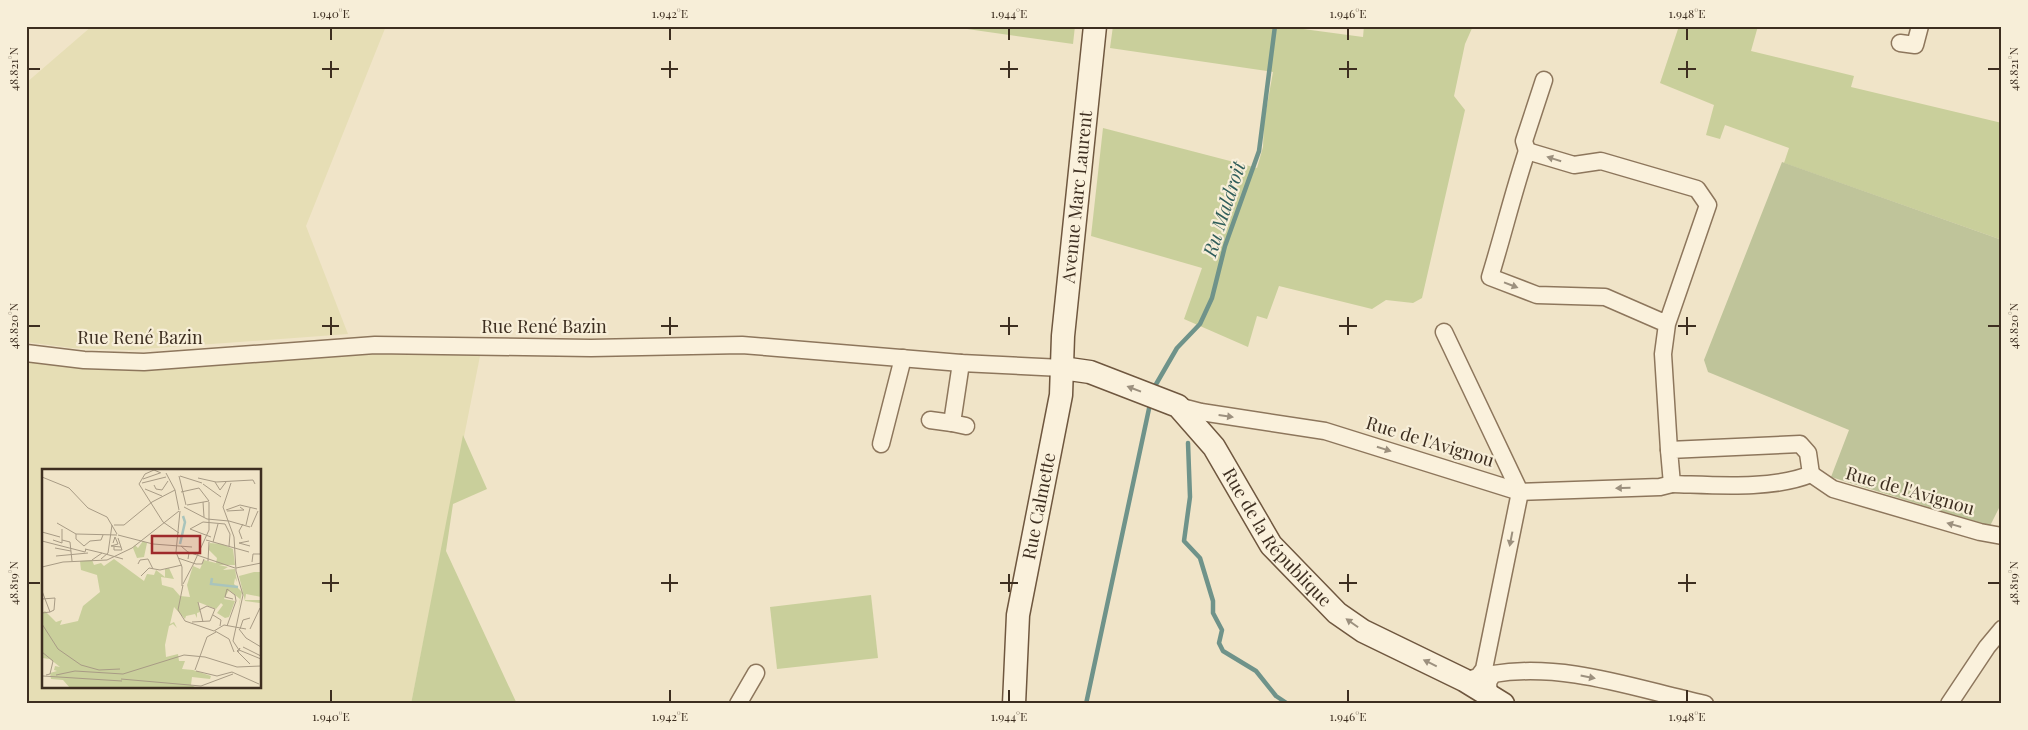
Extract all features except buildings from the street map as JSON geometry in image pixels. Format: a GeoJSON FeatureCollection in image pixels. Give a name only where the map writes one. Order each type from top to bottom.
{"type":"FeatureCollection","features":[{"type":"Feature","properties":{"kind":"street","name":"Avenue Marc Laurent"},"geometry":{"type":"LineString","coordinates":[[1062,368],[1064,325],[1095,26]]}},
{"type":"Feature","properties":{"kind":"street"},"geometry":{"type":"LineString","coordinates":[[1900,44],[1915,45],[1920,26]]}},
{"type":"Feature","properties":{"kind":"street"},"geometry":{"type":"LineString","coordinates":[[1544,80],[1524,140],[1527,151],[1512,198],[1509,218],[1490,277],[1537,295],[1605,297],[1667,324]]}},
{"type":"Feature","properties":{"kind":"street"},"geometry":{"type":"LineString","coordinates":[[1527,151],[1574,165],[1601,161],[1697,189],[1708,206],[1667,324],[1663,354],[1672,484]]}},
{"type":"Feature","properties":{"kind":"street"},"geometry":{"type":"LineString","coordinates":[[1444,332],[1520,492],[1484,669],[1478,677],[1464,680]]}},
{"type":"Feature","properties":{"kind":"street","name":"Rue René Bazin"},"geometry":{"type":"LineString","coordinates":[[26,353],[84,360],[144,362],[374,345],[591,348],[742,345],[962,363],[1062,368]]}},
{"type":"Feature","properties":{"kind":"street"},"geometry":{"type":"LineString","coordinates":[[881,444],[903,358]]}},
{"type":"Feature","properties":{"kind":"street"},"geometry":{"type":"LineString","coordinates":[[930,420],[959,424],[962,363]]}},
{"type":"Feature","properties":{"kind":"street","name":"Rue de la République"},"geometry":{"type":"LineString","coordinates":[[1062,368],[1090,372],[1178,406],[1214,447],[1271,545],[1337,613],[1363,631],[1464,680],[1496,699]]}},
{"type":"Feature","properties":{"kind":"street","name":"Rue Calmette"},"geometry":{"type":"LineString","coordinates":[[1014,704],[1018,616],[1060,395],[1062,368]]}},
{"type":"Feature","properties":{"kind":"street","name":"Rue de l'Avignou"},"geometry":{"type":"LineString","coordinates":[[1178,406],[1201,412],[1325,431],[1520,492],[1660,487],[1672,484],[1759,483],[1797,480],[1811,474],[1833,489],[1963,528],[2002,536]]}},
{"type":"Feature","properties":{"kind":"street"},"geometry":{"type":"LineString","coordinates":[[1669,450],[1720,446],[1800,444],[1808,454],[1811,474]]}},
{"type":"Feature","properties":{"kind":"street"},"geometry":{"type":"LineString","coordinates":[[1949,704],[1987,646],[2002,629]]}},
{"type":"Feature","properties":{"kind":"street"},"geometry":{"type":"LineString","coordinates":[[1490,644],[1498,661],[1518,672]]}},
{"type":"Feature","properties":{"kind":"street"},"geometry":{"type":"LineString","coordinates":[[1496,699],[1488,682],[1493,674],[1553,671],[1586,676],[1705,704]]}},
{"type":"Feature","properties":{"kind":"street"},"geometry":{"type":"LineString","coordinates":[[738,704],[756,673]]}},
{"type":"Feature","properties":{"kind":"shaded area"},"geometry":{"type":"Polygon","coordinates":[[[92,26],[386,26],[306,226],[348,334],[130,350],[72,348],[26,342],[26,83],[92,26]]]}},
{"type":"Feature","properties":{"kind":"shaded area"},"geometry":{"type":"Polygon","coordinates":[[[358,351],[481,351],[411,704],[26,704],[26,358],[358,351]]]}},
{"type":"Feature","properties":{"kind":"green space"},"geometry":{"type":"Polygon","coordinates":[[[946,26],[1075,26],[1073,44],[946,26]]]}},
{"type":"Feature","properties":{"kind":"green space"},"geometry":{"type":"Polygon","coordinates":[[[1113,26],[1281,26],[1363,37],[1364,26],[1473,26],[1465,44],[1454,96],[1465,110],[1422,298],[1413,303],[1386,300],[1372,309],[1279,286],[1267,319],[1257,316],[1248,347],[1184,319],[1202,268],[1091,236],[1103,128],[1257,168],[1263,147],[1264,122],[1273,72],[1110,48],[1113,26]]]}},
{"type":"Feature","properties":{"kind":"green space"},"geometry":{"type":"Polygon","coordinates":[[[1679,26],[1758,26],[1751,51],[1854,76],[1851,87],[2002,123],[2002,240],[1784,163],[1789,148],[1725,125],[1720,139],[1706,135],[1714,105],[1660,83],[1679,26]]]}},
{"type":"Feature","properties":{"kind":"green space"},"geometry":{"type":"Polygon","coordinates":[[[1782,162],[2002,240],[2002,502],[1990,526],[1831,477],[1849,430],[1708,372],[1704,360],[1782,162]]]}},
{"type":"Feature","properties":{"kind":"green space"},"geometry":{"type":"Polygon","coordinates":[[[463,435],[487,489],[453,504],[446,551],[517,704],[411,704],[463,435]]]}},
{"type":"Feature","properties":{"kind":"green space"},"geometry":{"type":"Polygon","coordinates":[[[871,595],[878,658],[777,669],[770,607],[871,595]]]}},
{"type":"Feature","properties":{"kind":"waterway","name":"Ru Maldroit"},"geometry":{"type":"LineString","coordinates":[[1155,386],[1177,348],[1200,324],[1212,298],[1225,246],[1259,151],[1275,26]]}},
{"type":"Feature","properties":{"kind":"waterway"},"geometry":{"type":"LineString","coordinates":[[1086,704],[1150,404]]}},
{"type":"Feature","properties":{"kind":"waterway","name":"Ru Maldroit"},"geometry":{"type":"LineString","coordinates":[[1188,443],[1190,497],[1184,541],[1200,558],[1213,601],[1213,613],[1222,630],[1219,643],[1223,651],[1256,671],[1276,696],[1288,704]]}}]}
